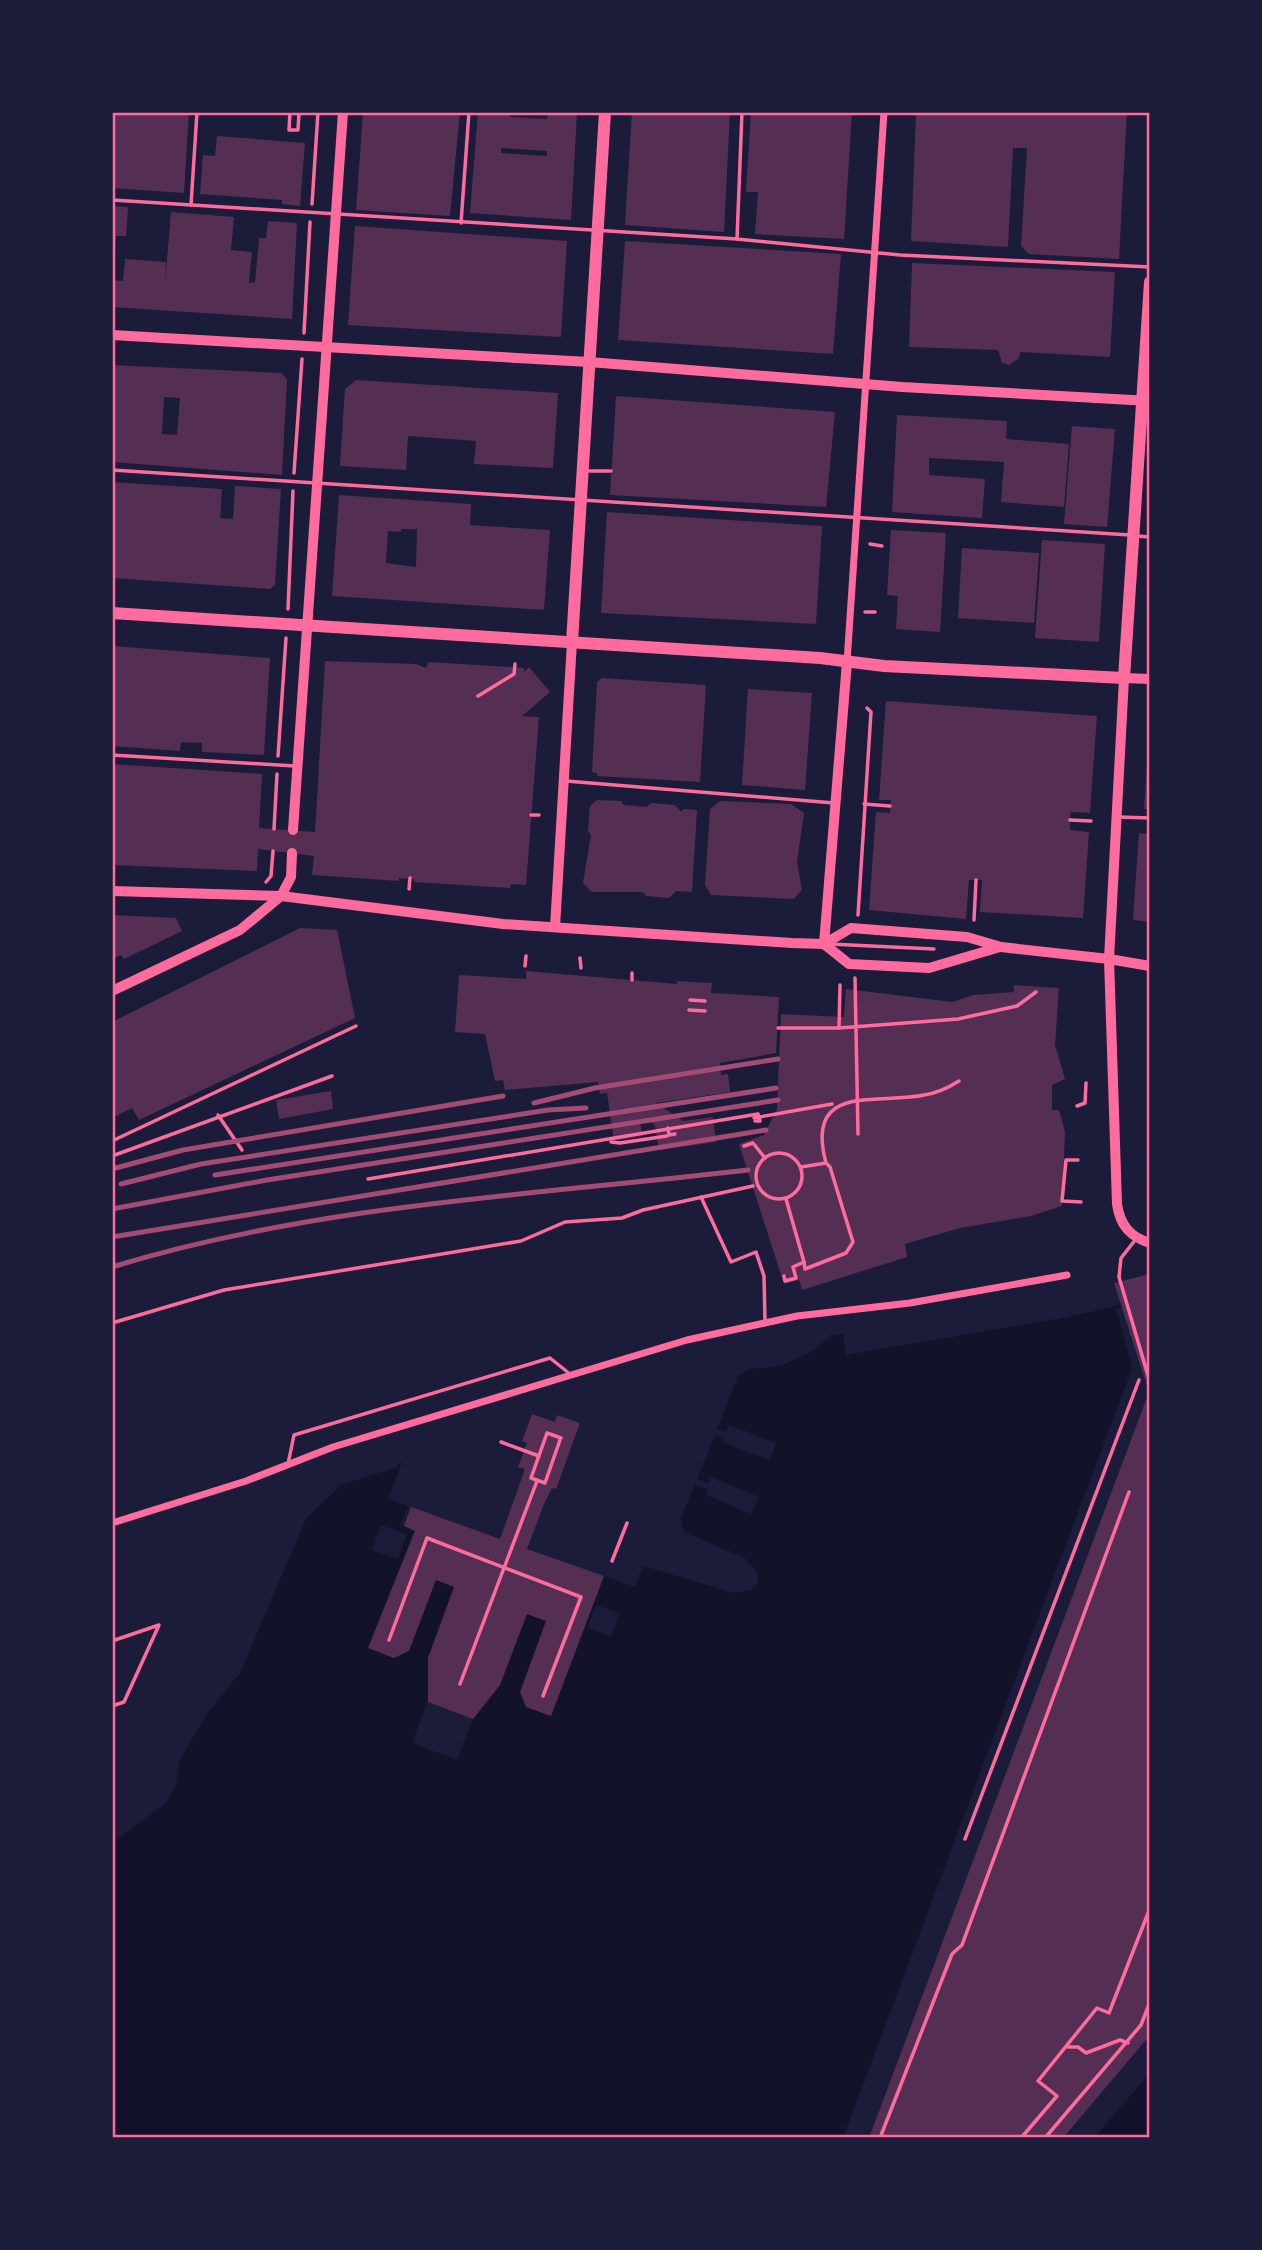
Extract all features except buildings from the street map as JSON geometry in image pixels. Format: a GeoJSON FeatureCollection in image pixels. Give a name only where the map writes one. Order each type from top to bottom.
{"type":"FeatureCollection","features":[{"type":"Feature","properties":{"kind":"main road"},"geometry":{"type":"LineString","coordinates":[[555,927],[605,112]]}},
{"type":"Feature","properties":{"kind":"main road"},"geometry":{"type":"LineString","coordinates":[[112,891],[281,896],[388,911],[555,927],[824,944],[851,929],[967,937],[1001,947],[1109,959],[1124,678],[1146,400],[1150,282]]}},
{"type":"Feature","properties":{"kind":"main road"},"geometry":{"type":"LineString","coordinates":[[112,335],[589,362],[865,384],[1146,400]]}},
{"type":"Feature","properties":{"kind":"main road"},"geometry":{"type":"LineString","coordinates":[[112,613],[847,662],[1150,679]]}},
{"type":"Feature","properties":{"kind":"main road"},"geometry":{"type":"LineString","coordinates":[[824,944],[847,662]]}},
{"type":"Feature","properties":{"kind":"main road"},"geometry":{"type":"LineString","coordinates":[[112,991],[240,930],[281,896]]}},
{"type":"Feature","properties":{"kind":"main road"},"geometry":{"type":"LineString","coordinates":[[824,944],[849,964],[929,968],[1001,947]]}},
{"type":"Feature","properties":{"kind":"street"},"geometry":{"type":"LineString","coordinates":[[293,830],[342,112]]}},
{"type":"Feature","properties":{"kind":"street"},"geometry":{"type":"LineString","coordinates":[[847,662],[884,112]]}},
{"type":"Feature","properties":{"kind":"street"},"geometry":{"type":"LineString","coordinates":[[281,896],[290,877],[292,853]]}},
{"type":"Feature","properties":{"kind":"street"},"geometry":{"type":"LineString","coordinates":[[1150,965],[1109,959],[1116,1204],[1119,1219],[1128,1230],[1136,1239],[1150,1243]]}},
{"type":"Feature","properties":{"kind":"street"},"geometry":{"type":"LineString","coordinates":[[112,1523],[288,1465],[333,1447],[570,1374],[765,1321],[900,1304],[1067,1275]]}},
{"type":"Feature","properties":{"kind":"lane"},"geometry":{"type":"LineString","coordinates":[[191,205],[197,112]]}},
{"type":"Feature","properties":{"kind":"lane"},"geometry":{"type":"LineString","coordinates":[[461,223],[469,112]]}},
{"type":"Feature","properties":{"kind":"lane"},"geometry":{"type":"LineString","coordinates":[[737,239],[742,112]]}},
{"type":"Feature","properties":{"kind":"lane"},"geometry":{"type":"LineString","coordinates":[[112,200],[737,239],[874,253],[1150,267]]}},
{"type":"Feature","properties":{"kind":"lane"},"geometry":{"type":"LineString","coordinates":[[112,470],[1150,537]]}},
{"type":"Feature","properties":{"kind":"lane"},"geometry":{"type":"LineString","coordinates":[[583,471],[611,471]]}},
{"type":"Feature","properties":{"kind":"lane"},"geometry":{"type":"LineString","coordinates":[[112,755],[297,766]]}},
{"type":"Feature","properties":{"kind":"lane"},"geometry":{"type":"LineString","coordinates":[[564,780],[835,803]]}},
{"type":"Feature","properties":{"kind":"lane"},"geometry":{"type":"LineString","coordinates":[[1116,817],[1150,818]]}},
{"type":"Feature","properties":{"kind":"lane"},"geometry":{"type":"LineString","coordinates":[[824,944],[934,950]]}},
{"type":"Feature","properties":{"kind":"lane"},"geometry":{"type":"LineString","coordinates":[[112,1141],[356,1026]]}},
{"type":"Feature","properties":{"kind":"lane"},"geometry":{"type":"LineString","coordinates":[[112,1156],[218,1115],[332,1076]]}},
{"type":"Feature","properties":{"kind":"lane"},"geometry":{"type":"LineString","coordinates":[[218,1115],[242,1150]]}},
{"type":"Feature","properties":{"kind":"lane"},"geometry":{"type":"LineString","coordinates":[[112,1323],[223,1290],[522,1241],[565,1222],[622,1218],[643,1210],[753,1186]]}},
{"type":"Feature","properties":{"kind":"lane"},"geometry":{"type":"LineString","coordinates":[[701,1198],[731,1262],[756,1252],[764,1276],[765,1321]]}},
{"type":"Feature","properties":{"kind":"lane"},"geometry":{"type":"LineString","coordinates":[[1136,1239],[1121,1258],[1120,1281],[1150,1379]]}},
{"type":"Feature","properties":{"kind":"lane"},"geometry":{"type":"LineString","coordinates":[[288,1465],[293,1435],[550,1358],[570,1374]]}},
{"type":"Feature","properties":{"kind":"lane"},"geometry":{"type":"LineString","coordinates":[[965,1839],[1139,1380]]}},
{"type":"Feature","properties":{"kind":"lane"},"geometry":{"type":"LineString","coordinates":[[612,1561],[627,1523]]}},
{"type":"Feature","properties":{"kind":"lane"},"geometry":{"type":"LineString","coordinates":[[112,1641],[159,1625],[124,1702],[112,1706]]}},
{"type":"Feature","properties":{"kind":"path"},"geometry":{"type":"LineString","coordinates":[[290,112],[289,130],[298,131],[299,112]]}},
{"type":"Feature","properties":{"kind":"path"},"geometry":{"type":"LineString","coordinates":[[312,200],[318,112]]}},
{"type":"Feature","properties":{"kind":"path"},"geometry":{"type":"LineString","coordinates":[[305,323],[310,222]]}},
{"type":"Feature","properties":{"kind":"path"},"geometry":{"type":"LineString","coordinates":[[294,470],[301,373]]}},
{"type":"Feature","properties":{"kind":"path"},"geometry":{"type":"LineString","coordinates":[[289,596],[293,494]]}},
{"type":"Feature","properties":{"kind":"path"},"geometry":{"type":"LineString","coordinates":[[870,544],[882,546]]}},
{"type":"Feature","properties":{"kind":"path"},"geometry":{"type":"LineString","coordinates":[[865,612],[875,612]]}},
{"type":"Feature","properties":{"kind":"path"},"geometry":{"type":"LineString","coordinates":[[278,754],[285,654]]}},
{"type":"Feature","properties":{"kind":"path"},"geometry":{"type":"LineString","coordinates":[[478,696],[514,674],[515,664]]}},
{"type":"Feature","properties":{"kind":"path"},"geometry":{"type":"LineString","coordinates":[[858,923],[870,718],[867,708]]}},
{"type":"Feature","properties":{"kind":"path"},"geometry":{"type":"LineString","coordinates":[[274,829],[276,778]]}},
{"type":"Feature","properties":{"kind":"path"},"geometry":{"type":"LineString","coordinates":[[864,804],[890,806]]}},
{"type":"Feature","properties":{"kind":"path"},"geometry":{"type":"LineString","coordinates":[[531,815],[539,815]]}},
{"type":"Feature","properties":{"kind":"path"},"geometry":{"type":"LineString","coordinates":[[1070,820],[1091,821]]}},
{"type":"Feature","properties":{"kind":"path"},"geometry":{"type":"LineString","coordinates":[[271,876],[272,851]]}},
{"type":"Feature","properties":{"kind":"path"},"geometry":{"type":"LineString","coordinates":[[409,889],[410,878]]}},
{"type":"Feature","properties":{"kind":"path"},"geometry":{"type":"LineString","coordinates":[[974,920],[976,880]]}},
{"type":"Feature","properties":{"kind":"path"},"geometry":{"type":"LineString","coordinates":[[526,956],[526,966]]}},
{"type":"Feature","properties":{"kind":"path"},"geometry":{"type":"LineString","coordinates":[[580,958],[581,968]]}},
{"type":"Feature","properties":{"kind":"path"},"geometry":{"type":"LineString","coordinates":[[632,973],[632,981]]}},
{"type":"Feature","properties":{"kind":"path"},"geometry":{"type":"LineString","coordinates":[[855,976],[858,1134]]}},
{"type":"Feature","properties":{"kind":"path"},"geometry":{"type":"LineString","coordinates":[[839,1028],[840,985]]}},
{"type":"Feature","properties":{"kind":"path"},"geometry":{"type":"LineString","coordinates":[[778,1028],[839,1028],[958,1019],[1017,1006],[1036,992]]}},
{"type":"Feature","properties":{"kind":"path"},"geometry":{"type":"LineString","coordinates":[[690,1000],[705,1001]]}},
{"type":"Feature","properties":{"kind":"path"},"geometry":{"type":"LineString","coordinates":[[690,1010],[705,1011]]}},
{"type":"Feature","properties":{"kind":"path"},"geometry":{"type":"LineString","coordinates":[[786,1199],[805,1269],[846,1253],[852,1246],[833,1172],[826,1163],[821,1144],[830,1112],[841,1102],[922,1096],[944,1090],[959,1081]]}},
{"type":"Feature","properties":{"kind":"path"},"geometry":{"type":"LineString","coordinates":[[1077,1106],[1085,1103],[1086,1083]]}},
{"type":"Feature","properties":{"kind":"path"},"geometry":{"type":"LineString","coordinates":[[609,1141],[618,1136],[758,1114],[756,1119],[832,1104]]}},
{"type":"Feature","properties":{"kind":"path"},"geometry":{"type":"LineString","coordinates":[[668,1128],[669,1135],[675,1135]]}},
{"type":"Feature","properties":{"kind":"path"},"geometry":{"type":"LineString","coordinates":[[368,1179],[609,1141],[620,1143],[667,1136]]}},
{"type":"Feature","properties":{"kind":"path"},"geometry":{"type":"LineString","coordinates":[[744,1146],[754,1143],[765,1158]]}},
{"type":"Feature","properties":{"kind":"path"},"geometry":{"type":"LineString","coordinates":[[765,1158],[782,1154],[801,1167],[826,1163]]}},
{"type":"Feature","properties":{"kind":"path"},"geometry":{"type":"LineString","coordinates":[[765,1158],[756,1177],[760,1190],[773,1198],[786,1199]]}},
{"type":"Feature","properties":{"kind":"path"},"geometry":{"type":"LineString","coordinates":[[1078,1160],[1066,1160],[1062,1201],[1081,1202]]}},
{"type":"Feature","properties":{"kind":"path"},"geometry":{"type":"LineString","coordinates":[[786,1199],[798,1186],[801,1167]]}},
{"type":"Feature","properties":{"kind":"path"},"geometry":{"type":"LineString","coordinates":[[784,1276],[785,1281],[796,1278],[793,1267],[804,1262]]}},
{"type":"Feature","properties":{"kind":"path"},"geometry":{"type":"LineString","coordinates":[[547,1433],[561,1439],[545,1483],[531,1478],[539,1456],[547,1433]]}},
{"type":"Feature","properties":{"kind":"path"},"geometry":{"type":"LineString","coordinates":[[501,1442],[539,1456]]}},
{"type":"Feature","properties":{"kind":"path"},"geometry":{"type":"LineString","coordinates":[[460,1684],[537,1481]]}},
{"type":"Feature","properties":{"kind":"path"},"geometry":{"type":"LineString","coordinates":[[880,2138],[952,1954],[962,1945],[1129,1492]]}},
{"type":"Feature","properties":{"kind":"path"},"geometry":{"type":"LineString","coordinates":[[388,1640],[427,1538],[581,1597],[543,1696]]}},
{"type":"Feature","properties":{"kind":"path"},"geometry":{"type":"LineString","coordinates":[[1021,2138],[1057,2096],[1038,2081],[1097,2008],[1110,2013],[1150,1908]]}},
{"type":"Feature","properties":{"kind":"path"},"geometry":{"type":"LineString","coordinates":[[1045,2138],[1128,2043],[1141,2025],[1150,2002]]}},
{"type":"Feature","properties":{"kind":"path"},"geometry":{"type":"LineString","coordinates":[[1067,2047],[1078,2048],[1086,2053],[1120,2040],[1128,2043]]}},
{"type":"Feature","properties":{"kind":"shaded area"},"geometry":{"type":"Polygon","coordinates":[[[1150,1298],[1150,2138],[112,2138],[112,1836],[161,1788],[221,1676],[250,1610],[325,1484],[392,1460],[651,1561],[732,1585],[743,1582],[744,1572],[668,1534],[722,1371],[806,1339],[843,1334],[846,1355],[1073,1316],[1150,1298]]]}},
{"type":"Feature","properties":{"kind":"pier"},"geometry":{"type":"Polygon","coordinates":[[[1150,1298],[1150,2073],[1094,2138],[843,2138],[1132,1368],[1116,1308],[1150,1298]]]}},
{"type":"Feature","properties":{"kind":"pier"},"geometry":{"type":"Polygon","coordinates":[[[835,1332],[813,1351],[781,1366],[751,1369],[738,1376],[717,1429],[726,1432],[729,1425],[776,1443],[770,1460],[723,1443],[724,1438],[715,1435],[697,1479],[708,1483],[711,1477],[759,1497],[751,1514],[706,1495],[708,1490],[695,1484],[681,1518],[684,1532],[745,1558],[758,1573],[758,1583],[751,1590],[734,1593],[643,1566],[635,1587],[604,1576],[551,1716],[526,1707],[560,1616],[518,1600],[457,1760],[412,1743],[472,1583],[429,1567],[394,1658],[368,1648],[414,1531],[401,1524],[408,1506],[388,1499],[402,1461],[653,1558],[732,1581],[741,1579],[737,1569],[675,1544],[661,1526],[718,1370],[749,1357],[750,1346],[835,1332]]]}},
{"type":"Feature","properties":{"kind":"pier"},"geometry":{"type":"Polygon","coordinates":[[[392,1457],[399,1461],[398,1467],[341,1485],[306,1519],[240,1673],[206,1715],[180,1760],[176,1784],[166,1803],[112,1843],[112,1831],[158,1786],[186,1723],[218,1674],[247,1609],[273,1564],[300,1505],[323,1481],[351,1466],[392,1457]]]}},
{"type":"Feature","properties":{"kind":"pier"},"geometry":{"type":"Polygon","coordinates":[[[381,1525],[407,1534],[398,1559],[372,1550],[381,1525]]]}},
{"type":"Feature","properties":{"kind":"pier"},"geometry":{"type":"Polygon","coordinates":[[[596,1605],[620,1613],[611,1637],[587,1628],[596,1605]]]}},
{"type":"Feature","properties":{"kind":"railway"},"geometry":{"type":"LineString","coordinates":[[534,1103],[595,1088],[778,1059]]}},
{"type":"Feature","properties":{"kind":"railway"},"geometry":{"type":"LineString","coordinates":[[215,1175],[776,1088]]}},
{"type":"Feature","properties":{"kind":"railway"},"geometry":{"type":"LineString","coordinates":[[112,1169],[183,1150],[503,1096]]}},
{"type":"Feature","properties":{"kind":"railway"},"geometry":{"type":"LineString","coordinates":[[112,1209],[267,1180],[778,1100]]}},
{"type":"Feature","properties":{"kind":"railway"},"geometry":{"type":"LineString","coordinates":[[121,1184],[201,1164],[548,1110],[586,1108]]}},
{"type":"Feature","properties":{"kind":"railway"},"geometry":{"type":"LineString","coordinates":[[112,1237],[766,1130]]}},
{"type":"Feature","properties":{"kind":"railway"},"geometry":{"type":"LineString","coordinates":[[112,1267],[190,1246],[348,1215],[748,1170]]}}]}
